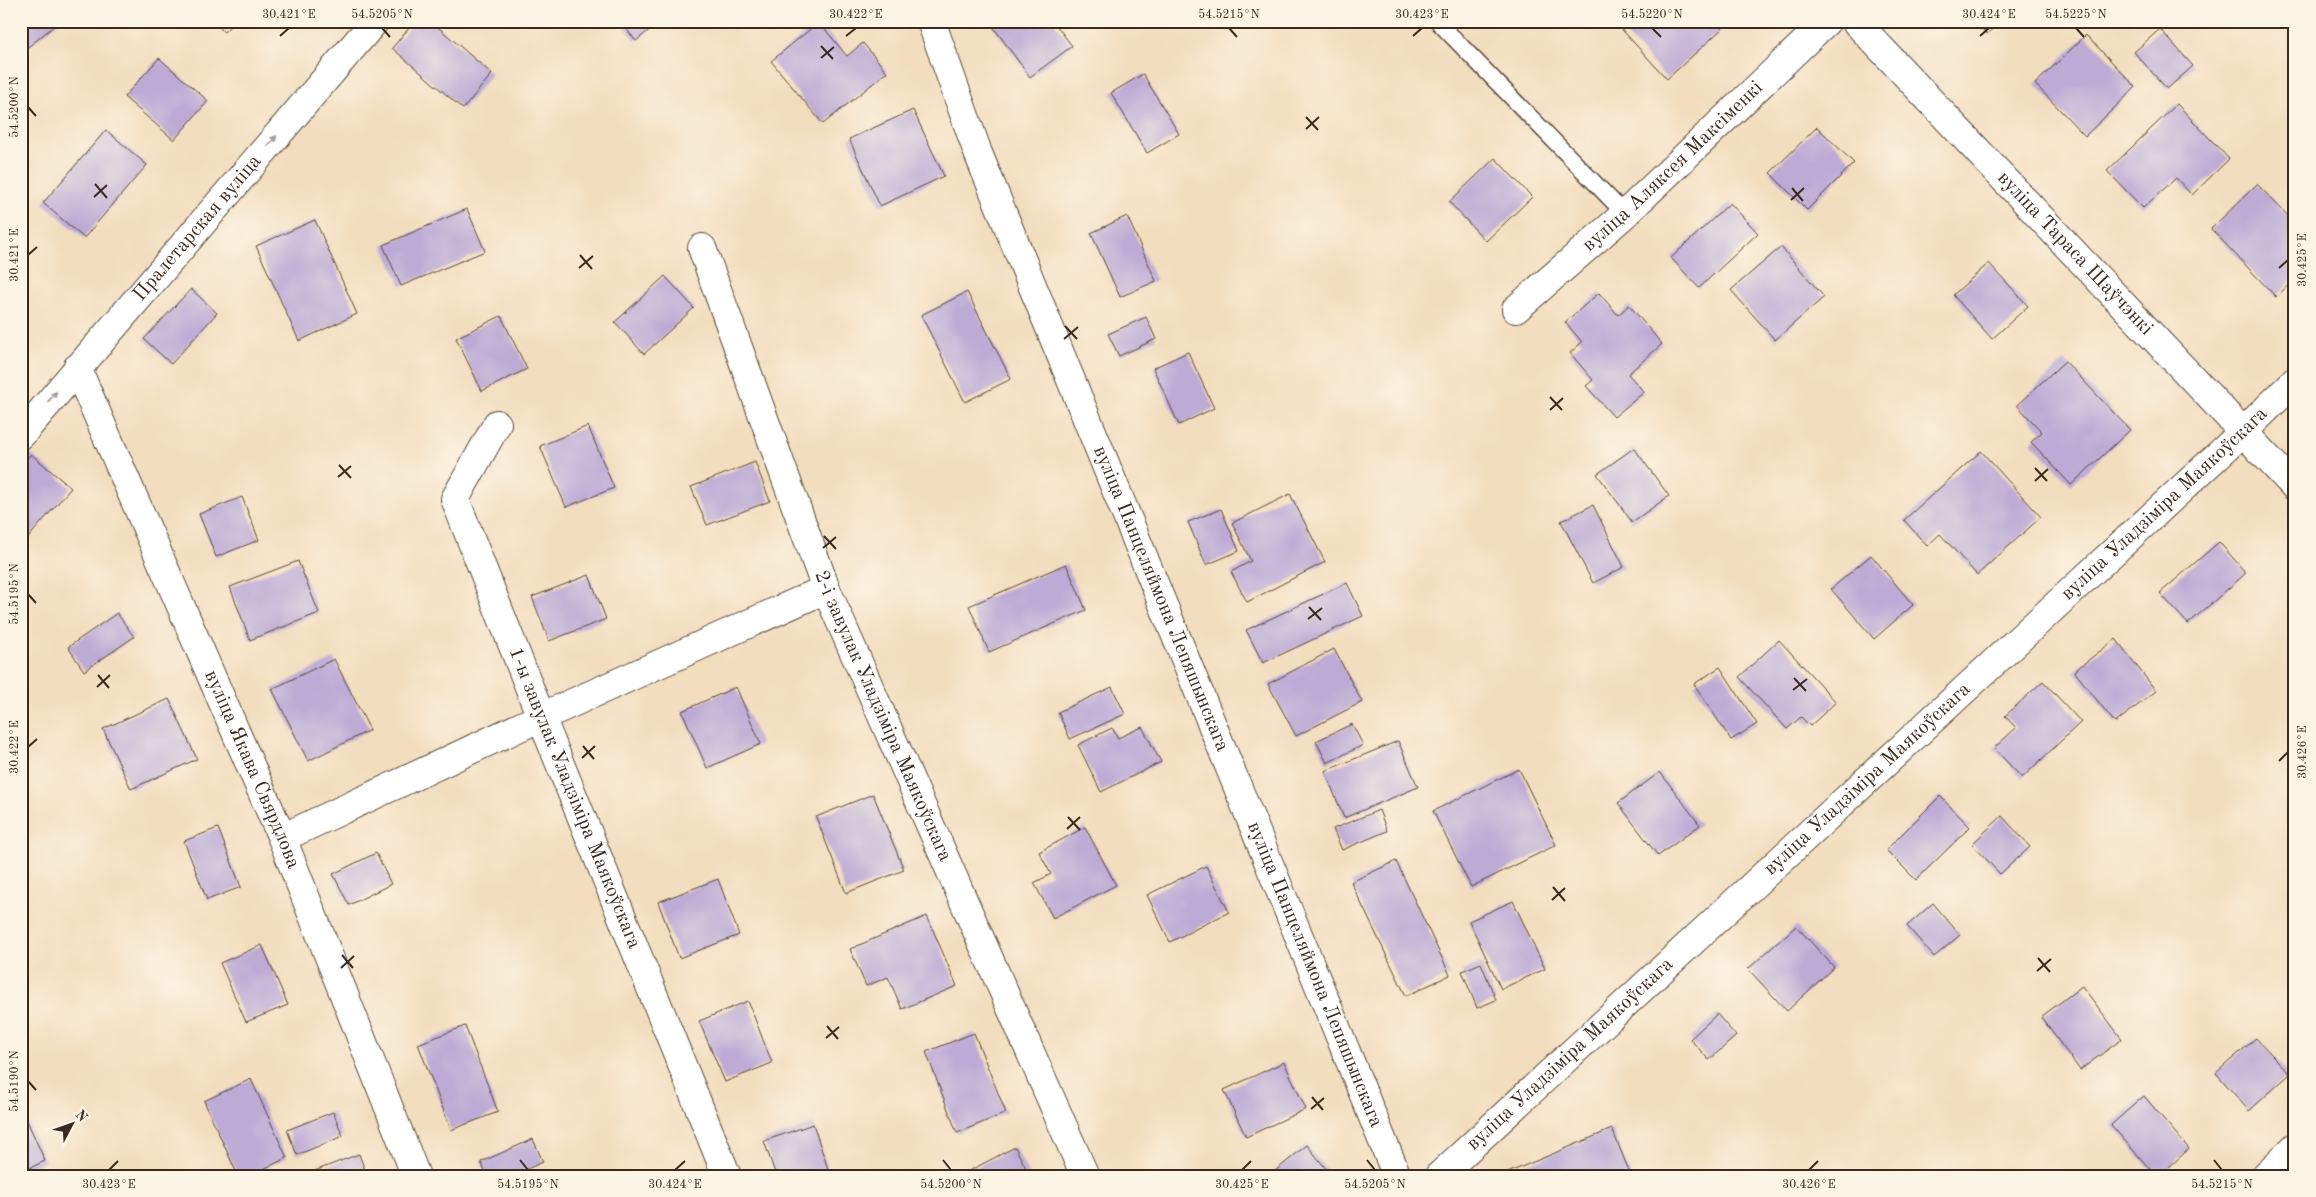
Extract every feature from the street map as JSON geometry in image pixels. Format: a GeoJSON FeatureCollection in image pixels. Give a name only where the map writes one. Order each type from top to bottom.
{"type":"FeatureCollection","features":[{"type":"Feature","properties":{"kind":"street","name":"Пралетарская вуліца"},"geometry":{"type":"LineString","coordinates":[[21,435],[375,21]]}},
{"type":"Feature","properties":{"kind":"street","name":"вуліца Панцеляймона Лепяшынскага"},"geometry":{"type":"LineString","coordinates":[[931,21],[978,153],[1397,1176]]}},
{"type":"Feature","properties":{"kind":"street","name":"вуліца Аляксея Максіменкі"},"geometry":{"type":"LineString","coordinates":[[1516,309],[1625,214],[1827,21]]}},
{"type":"Feature","properties":{"kind":"street","name":"вуліца Тараса Шаўчэнкі"},"geometry":{"type":"LineString","coordinates":[[1855,21],[2295,487]]}},
{"type":"Feature","properties":{"kind":"street","name":"2-і завулак Уладзіміра Маякоўскага"},"geometry":{"type":"LineString","coordinates":[[702,248],[826,589],[1085,1176]]}},
{"type":"Feature","properties":{"kind":"street","name":"вуліца Якава Свярдлова"},"geometry":{"type":"LineString","coordinates":[[77,368],[282,838],[416,1176]]}},
{"type":"Feature","properties":{"kind":"street","name":"вуліца Уладзіміра Маякоўскага"},"geometry":{"type":"LineString","coordinates":[[1439,1176],[2242,433],[2295,381]]}},
{"type":"Feature","properties":{"kind":"street","name":"1-ы завулак Уладзіміра Маякоўскага"},"geometry":{"type":"LineString","coordinates":[[497,424],[456,498],[540,717],[727,1176]]}},
{"type":"Feature","properties":{"kind":"street"},"geometry":{"type":"LineString","coordinates":[[282,838],[540,717],[826,589]]}},
{"type":"Feature","properties":{"kind":"street"},"geometry":{"type":"LineString","coordinates":[[2265,1176],[2295,1147]]}},
{"type":"Feature","properties":{"kind":"lane"},"geometry":{"type":"LineString","coordinates":[[1439,23],[1625,214]]}},
{"type":"Feature","properties":{"kind":"building"},"geometry":{"type":"Polygon","coordinates":[[[21,21],[60,21],[21,53],[21,21]]]}},
{"type":"Feature","properties":{"kind":"building"},"geometry":{"type":"Polygon","coordinates":[[[213,21],[235,21],[224,32],[213,21]]]}},
{"type":"Feature","properties":{"kind":"building"},"geometry":{"type":"Polygon","coordinates":[[[415,21],[431,21],[492,74],[463,109],[392,48],[415,21]]]}},
{"type":"Feature","properties":{"kind":"building"},"geometry":{"type":"Polygon","coordinates":[[[620,21],[660,21],[636,41],[620,21]]]}},
{"type":"Feature","properties":{"kind":"building"},"geometry":{"type":"Polygon","coordinates":[[[995,21],[1053,21],[1072,46],[1030,77],[991,24],[995,21]]]}},
{"type":"Feature","properties":{"kind":"building"},"geometry":{"type":"Polygon","coordinates":[[[1614,21],[1715,21],[1722,29],[1667,79],[1614,21]]]}},
{"type":"Feature","properties":{"kind":"building"},"geometry":{"type":"Polygon","coordinates":[[[1975,21],[2001,21],[1987,34],[1975,21]]]}},
{"type":"Feature","properties":{"kind":"building"},"geometry":{"type":"Polygon","coordinates":[[[819,22],[847,56],[863,43],[887,72],[823,124],[771,61],[819,22]]]}},
{"type":"Feature","properties":{"kind":"building"},"geometry":{"type":"Polygon","coordinates":[[[2160,29],[2193,66],[2167,89],[2134,52],[2160,29]]]}},
{"type":"Feature","properties":{"kind":"building"},"geometry":{"type":"Polygon","coordinates":[[[2086,35],[2136,87],[2085,136],[2035,84],[2086,35]]]}},
{"type":"Feature","properties":{"kind":"building"},"geometry":{"type":"Polygon","coordinates":[[[159,58],[208,101],[174,140],[124,97],[159,58]]]}},
{"type":"Feature","properties":{"kind":"building"},"geometry":{"type":"Polygon","coordinates":[[[1143,74],[1179,134],[1147,153],[1111,93],[1143,74]]]}},
{"type":"Feature","properties":{"kind":"building"},"geometry":{"type":"Polygon","coordinates":[[[2177,104],[2229,159],[2192,195],[2176,178],[2143,208],[2107,171],[2177,104]]]}},
{"type":"Feature","properties":{"kind":"building"},"geometry":{"type":"Polygon","coordinates":[[[913,110],[944,176],[880,206],[849,139],[913,110]]]}},
{"type":"Feature","properties":{"kind":"building"},"geometry":{"type":"Polygon","coordinates":[[[1817,127],[1854,163],[1807,210],[1770,173],[1817,127]]]}},
{"type":"Feature","properties":{"kind":"building"},"geometry":{"type":"Polygon","coordinates":[[[106,130],[147,165],[84,238],[43,203],[106,130]]]}},
{"type":"Feature","properties":{"kind":"building"},"geometry":{"type":"Polygon","coordinates":[[[1495,158],[1532,197],[1486,241],[1449,202],[1495,158]]]}},
{"type":"Feature","properties":{"kind":"building"},"geometry":{"type":"Polygon","coordinates":[[[2257,184],[2295,223],[2295,279],[2276,297],[2211,229],[2257,184]]]}},
{"type":"Feature","properties":{"kind":"building"},"geometry":{"type":"Polygon","coordinates":[[[1730,203],[1758,233],[1699,288],[1671,258],[1730,203]]]}},
{"type":"Feature","properties":{"kind":"building"},"geometry":{"type":"Polygon","coordinates":[[[467,209],[485,251],[401,286],[383,245],[467,209]]]}},
{"type":"Feature","properties":{"kind":"building"},"geometry":{"type":"Polygon","coordinates":[[[1127,216],[1156,281],[1120,297],[1091,233],[1127,216]]]}},
{"type":"Feature","properties":{"kind":"building"},"geometry":{"type":"Polygon","coordinates":[[[315,220],[357,314],[299,341],[256,246],[315,220]]]}},
{"type":"Feature","properties":{"kind":"building"},"geometry":{"type":"Polygon","coordinates":[[[1781,247],[1824,297],[1775,340],[1731,290],[1781,247]]]}},
{"type":"Feature","properties":{"kind":"building"},"geometry":{"type":"Polygon","coordinates":[[[1989,263],[2028,306],[1992,339],[1953,295],[1989,263]]]}},
{"type":"Feature","properties":{"kind":"building"},"geometry":{"type":"Polygon","coordinates":[[[665,276],[694,308],[644,354],[615,322],[665,276]]]}},
{"type":"Feature","properties":{"kind":"building"},"geometry":{"type":"Polygon","coordinates":[[[191,289],[217,313],[171,364],[144,339],[191,289]]]}},
{"type":"Feature","properties":{"kind":"building"},"geometry":{"type":"Polygon","coordinates":[[[967,292],[1011,379],[965,402],[921,315],[967,292]]]}},
{"type":"Feature","properties":{"kind":"building"},"geometry":{"type":"Polygon","coordinates":[[[1599,293],[1618,315],[1629,305],[1662,344],[1628,374],[1644,392],[1614,417],[1586,386],[1593,380],[1570,353],[1582,342],[1565,322],[1599,293]]]}},
{"type":"Feature","properties":{"kind":"building"},"geometry":{"type":"Polygon","coordinates":[[[501,316],[527,369],[482,391],[456,338],[501,316]]]}},
{"type":"Feature","properties":{"kind":"building"},"geometry":{"type":"Polygon","coordinates":[[[1146,317],[1156,339],[1119,356],[1108,334],[1146,317]]]}},
{"type":"Feature","properties":{"kind":"building"},"geometry":{"type":"Polygon","coordinates":[[[1188,352],[1214,408],[1179,425],[1153,368],[1188,352]]]}},
{"type":"Feature","properties":{"kind":"building"},"geometry":{"type":"Polygon","coordinates":[[[2065,361],[2130,430],[2071,485],[2031,442],[2042,432],[2017,405],[2065,361]]]}},
{"type":"Feature","properties":{"kind":"building"},"geometry":{"type":"Polygon","coordinates":[[[588,426],[614,488],[566,507],[540,446],[588,426]]]}},
{"type":"Feature","properties":{"kind":"building"},"geometry":{"type":"Polygon","coordinates":[[[1634,448],[1669,496],[1632,522],[1597,474],[1634,448]]]}},
{"type":"Feature","properties":{"kind":"building"},"geometry":{"type":"Polygon","coordinates":[[[1981,451],[2041,517],[1977,575],[1940,534],[1927,546],[1904,520],[1981,451]]]}},
{"type":"Feature","properties":{"kind":"building"},"geometry":{"type":"Polygon","coordinates":[[[31,454],[71,488],[28,538],[21,532],[21,465],[31,454]]]}},
{"type":"Feature","properties":{"kind":"building"},"geometry":{"type":"Polygon","coordinates":[[[755,462],[770,501],[707,525],[691,487],[755,462]]]}},
{"type":"Feature","properties":{"kind":"building"},"geometry":{"type":"Polygon","coordinates":[[[1290,494],[1325,562],[1247,602],[1231,572],[1251,561],[1232,523],[1290,494]]]}},
{"type":"Feature","properties":{"kind":"building"},"geometry":{"type":"Polygon","coordinates":[[[242,497],[259,540],[216,557],[199,514],[242,497]]]}},
{"type":"Feature","properties":{"kind":"building"},"geometry":{"type":"Polygon","coordinates":[[[1593,505],[1624,567],[1593,583],[1561,521],[1593,505]]]}},
{"type":"Feature","properties":{"kind":"building"},"geometry":{"type":"Polygon","coordinates":[[[1221,509],[1239,551],[1206,565],[1188,522],[1221,509]]]}},
{"type":"Feature","properties":{"kind":"building"},"geometry":{"type":"Polygon","coordinates":[[[2219,542],[2246,573],[2188,624],[2160,593],[2219,542]]]}},
{"type":"Feature","properties":{"kind":"building"},"geometry":{"type":"Polygon","coordinates":[[[1871,555],[1913,605],[1874,639],[1831,589],[1871,555]]]}},
{"type":"Feature","properties":{"kind":"building"},"geometry":{"type":"Polygon","coordinates":[[[298,561],[319,613],[250,640],[230,587],[298,561]]]}},
{"type":"Feature","properties":{"kind":"building"},"geometry":{"type":"Polygon","coordinates":[[[1066,564],[1086,610],[989,652],[969,606],[1066,564]]]}},
{"type":"Feature","properties":{"kind":"building"},"geometry":{"type":"Polygon","coordinates":[[[589,575],[606,619],[549,641],[532,597],[589,575]]]}},
{"type":"Feature","properties":{"kind":"building"},"geometry":{"type":"Polygon","coordinates":[[[1347,583],[1363,616],[1263,663],[1246,630],[1347,583]]]}},
{"type":"Feature","properties":{"kind":"building"},"geometry":{"type":"Polygon","coordinates":[[[117,613],[134,637],[84,671],[68,647],[117,613]]]}},
{"type":"Feature","properties":{"kind":"building"},"geometry":{"type":"Polygon","coordinates":[[[2116,639],[2156,691],[2115,723],[2074,671],[2116,639]]]}},
{"type":"Feature","properties":{"kind":"building"},"geometry":{"type":"Polygon","coordinates":[[[1779,640],[1836,702],[1810,726],[1801,717],[1787,729],[1739,677],[1779,640]]]}},
{"type":"Feature","properties":{"kind":"building"},"geometry":{"type":"Polygon","coordinates":[[[1334,649],[1362,702],[1296,736],[1268,684],[1334,649]]]}},
{"type":"Feature","properties":{"kind":"building"},"geometry":{"type":"Polygon","coordinates":[[[334,659],[370,730],[308,761],[272,689],[334,659]]]}},
{"type":"Feature","properties":{"kind":"building"},"geometry":{"type":"Polygon","coordinates":[[[1720,667],[1757,724],[1731,740],[1694,684],[1720,667]]]}},
{"type":"Feature","properties":{"kind":"building"},"geometry":{"type":"Polygon","coordinates":[[[2043,681],[2081,722],[2022,778],[1994,748],[2016,728],[2005,716],[2043,681]]]}},
{"type":"Feature","properties":{"kind":"building"},"geometry":{"type":"Polygon","coordinates":[[[736,687],[761,744],[707,768],[682,711],[736,687]]]}},
{"type":"Feature","properties":{"kind":"building"},"geometry":{"type":"Polygon","coordinates":[[[1112,687],[1125,714],[1070,739],[1058,712],[1112,687]]]}},
{"type":"Feature","properties":{"kind":"building"},"geometry":{"type":"Polygon","coordinates":[[[169,699],[197,759],[131,789],[103,729],[169,699]]]}},
{"type":"Feature","properties":{"kind":"building"},"geometry":{"type":"Polygon","coordinates":[[[1352,724],[1363,745],[1327,763],[1316,741],[1352,724]]]}},
{"type":"Feature","properties":{"kind":"building"},"geometry":{"type":"Polygon","coordinates":[[[1142,727],[1161,762],[1101,792],[1078,745],[1112,728],[1118,738],[1142,727]]]}},
{"type":"Feature","properties":{"kind":"building"},"geometry":{"type":"Polygon","coordinates":[[[1398,741],[1418,787],[1344,818],[1325,771],[1398,741]]]}},
{"type":"Feature","properties":{"kind":"building"},"geometry":{"type":"Polygon","coordinates":[[[1519,769],[1556,845],[1471,887],[1433,811],[1519,769]]]}},
{"type":"Feature","properties":{"kind":"building"},"geometry":{"type":"Polygon","coordinates":[[[1660,772],[1700,825],[1658,856],[1618,803],[1660,772]]]}},
{"type":"Feature","properties":{"kind":"building"},"geometry":{"type":"Polygon","coordinates":[[[873,794],[904,870],[846,893],[816,817],[873,794]]]}},
{"type":"Feature","properties":{"kind":"building"},"geometry":{"type":"Polygon","coordinates":[[[1940,796],[1970,827],[1916,880],[1886,850],[1940,796]]]}},
{"type":"Feature","properties":{"kind":"building"},"geometry":{"type":"Polygon","coordinates":[[[1379,810],[1387,831],[1342,850],[1333,829],[1379,810]]]}},
{"type":"Feature","properties":{"kind":"building"},"geometry":{"type":"Polygon","coordinates":[[[2002,816],[2030,847],[2000,874],[1972,844],[2002,816]]]}},
{"type":"Feature","properties":{"kind":"building"},"geometry":{"type":"Polygon","coordinates":[[[1085,827],[1116,885],[1053,918],[1034,883],[1051,874],[1039,852],[1085,827]]]}},
{"type":"Feature","properties":{"kind":"building"},"geometry":{"type":"Polygon","coordinates":[[[218,828],[241,887],[207,900],[184,841],[218,828]]]}},
{"type":"Feature","properties":{"kind":"building"},"geometry":{"type":"Polygon","coordinates":[[[376,853],[391,884],[349,905],[333,874],[376,853]]]}},
{"type":"Feature","properties":{"kind":"building"},"geometry":{"type":"Polygon","coordinates":[[[1396,861],[1450,975],[1406,996],[1351,882],[1396,861]]]}},
{"type":"Feature","properties":{"kind":"building"},"geometry":{"type":"Polygon","coordinates":[[[1206,866],[1229,912],[1170,942],[1147,895],[1206,866]]]}},
{"type":"Feature","properties":{"kind":"building"},"geometry":{"type":"Polygon","coordinates":[[[718,879],[739,935],[679,958],[658,902],[718,879]]]}},
{"type":"Feature","properties":{"kind":"building"},"geometry":{"type":"Polygon","coordinates":[[[1513,901],[1545,969],[1501,989],[1469,921],[1513,901]]]}},
{"type":"Feature","properties":{"kind":"building"},"geometry":{"type":"Polygon","coordinates":[[[1933,903],[1960,935],[1934,957],[1907,926],[1933,903]]]}},
{"type":"Feature","properties":{"kind":"building"},"geometry":{"type":"Polygon","coordinates":[[[927,916],[957,986],[902,1009],[888,977],[866,986],[850,949],[927,916]]]}},
{"type":"Feature","properties":{"kind":"building"},"geometry":{"type":"Polygon","coordinates":[[[1796,926],[1834,967],[1787,1011],[1748,969],[1796,926]]]}},
{"type":"Feature","properties":{"kind":"building"},"geometry":{"type":"Polygon","coordinates":[[[262,945],[288,1005],[246,1022],[220,963],[262,945]]]}},
{"type":"Feature","properties":{"kind":"building"},"geometry":{"type":"Polygon","coordinates":[[[1481,963],[1496,1000],[1477,1008],[1462,971],[1481,963]]]}},
{"type":"Feature","properties":{"kind":"building"},"geometry":{"type":"Polygon","coordinates":[[[2082,986],[2122,1039],[2080,1070],[2041,1017],[2082,986]]]}},
{"type":"Feature","properties":{"kind":"building"},"geometry":{"type":"Polygon","coordinates":[[[748,1001],[772,1063],[725,1082],[699,1021],[748,1001]]]}},
{"type":"Feature","properties":{"kind":"building"},"geometry":{"type":"Polygon","coordinates":[[[1717,1014],[1736,1036],[1709,1060],[1690,1039],[1717,1014]]]}},
{"type":"Feature","properties":{"kind":"building"},"geometry":{"type":"Polygon","coordinates":[[[465,1026],[498,1112],[451,1130],[418,1044],[465,1026]]]}},
{"type":"Feature","properties":{"kind":"building"},"geometry":{"type":"Polygon","coordinates":[[[974,1033],[1006,1113],[957,1133],[926,1052],[974,1033]]]}},
{"type":"Feature","properties":{"kind":"building"},"geometry":{"type":"Polygon","coordinates":[[[2256,1038],[2290,1074],[2249,1111],[2216,1073],[2256,1038]]]}},
{"type":"Feature","properties":{"kind":"building"},"geometry":{"type":"Polygon","coordinates":[[[1284,1062],[1306,1109],[1246,1137],[1224,1090],[1284,1062]]]}},
{"type":"Feature","properties":{"kind":"building"},"geometry":{"type":"Polygon","coordinates":[[[251,1079],[287,1158],[248,1176],[238,1176],[204,1101],[251,1079]]]}},
{"type":"Feature","properties":{"kind":"building"},"geometry":{"type":"Polygon","coordinates":[[[2144,1096],[2189,1149],[2159,1176],[2156,1176],[2111,1125],[2144,1096]]]}},
{"type":"Feature","properties":{"kind":"building"},"geometry":{"type":"Polygon","coordinates":[[[21,1107],[45,1161],[21,1172],[21,1107]]]}},
{"type":"Feature","properties":{"kind":"building"},"geometry":{"type":"Polygon","coordinates":[[[333,1112],[343,1136],[297,1155],[287,1130],[333,1112]]]}},
{"type":"Feature","properties":{"kind":"building"},"geometry":{"type":"Polygon","coordinates":[[[813,1124],[829,1172],[817,1176],[776,1176],[764,1141],[813,1124]]]}},
{"type":"Feature","properties":{"kind":"building"},"geometry":{"type":"Polygon","coordinates":[[[1612,1129],[1631,1176],[1500,1176],[1612,1129]]]}},
{"type":"Feature","properties":{"kind":"building"},"geometry":{"type":"Polygon","coordinates":[[[533,1139],[543,1162],[511,1176],[487,1176],[481,1162],[533,1139]]]}},
{"type":"Feature","properties":{"kind":"building"},"geometry":{"type":"Polygon","coordinates":[[[1307,1145],[1332,1176],[1269,1176],[1307,1145]]]}},
{"type":"Feature","properties":{"kind":"building"},"geometry":{"type":"Polygon","coordinates":[[[1015,1147],[1030,1176],[972,1176],[969,1171],[1015,1147]]]}},
{"type":"Feature","properties":{"kind":"building"},"geometry":{"type":"Polygon","coordinates":[[[359,1154],[367,1176],[313,1176],[312,1172],[359,1154]]]}}]}
